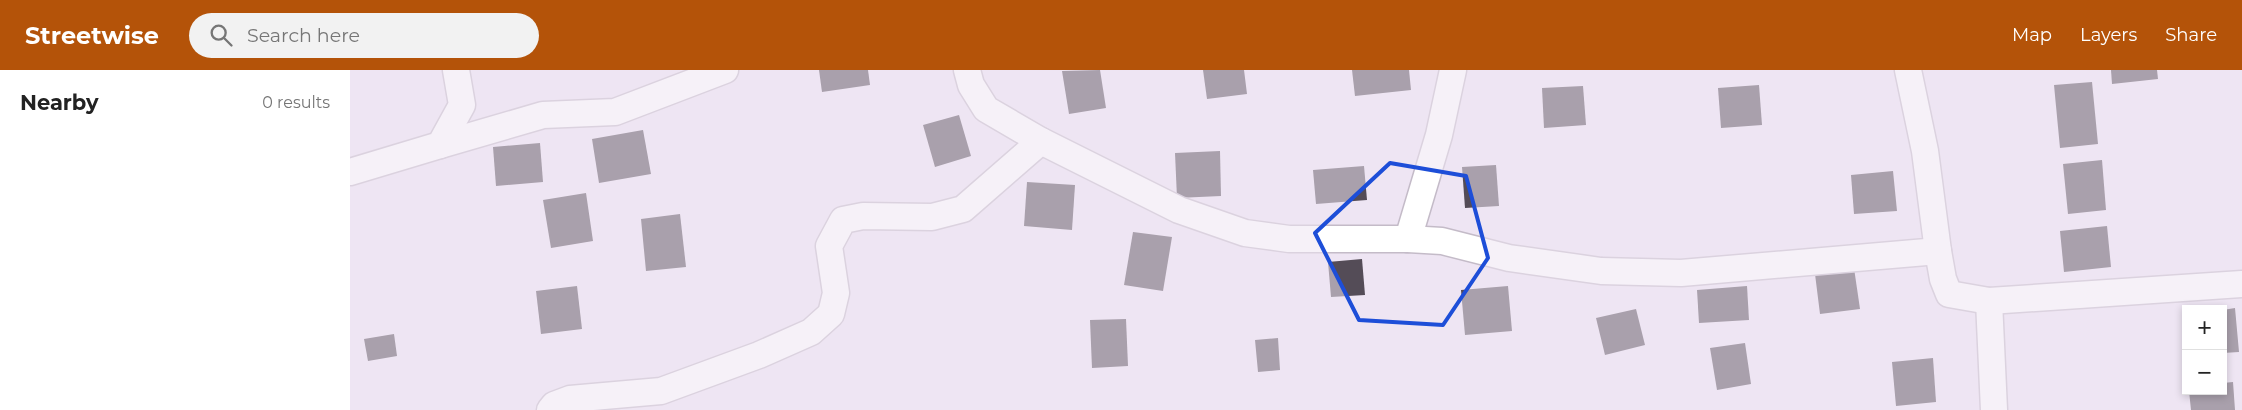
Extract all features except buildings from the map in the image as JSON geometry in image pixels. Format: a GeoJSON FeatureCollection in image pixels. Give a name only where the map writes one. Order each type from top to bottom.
{"type":"FeatureCollection","features":[{"type":"Feature","properties":{"kind":"street"},"geometry":{"type":"LineString","coordinates":[[440,145],[462,105],[456,70]]}},
{"type":"Feature","properties":{"kind":"street"},"geometry":{"type":"LineString","coordinates":[[350,172],[543,115],[615,112],[726,70]]}},
{"type":"Feature","properties":{"kind":"street"},"geometry":{"type":"LineString","coordinates":[[967,70],[971,84],[986,109],[1041,141],[1179,210],[1245,233],[1289,239],[1408,239],[1442,241],[1509,258],[1601,271],[1681,273],[1938,250]]}},
{"type":"Feature","properties":{"kind":"street"},"geometry":{"type":"LineString","coordinates":[[1408,239],[1439,135],[1453,70]]}},
{"type":"Feature","properties":{"kind":"street"},"geometry":{"type":"LineString","coordinates":[[1908,70],[1925,152],[1943,279],[1949,294],[1989,301],[2242,284]]}},
{"type":"Feature","properties":{"kind":"street"},"geometry":{"type":"LineString","coordinates":[[550,410],[554,405],[570,399],[661,391],[759,355],[811,332],[830,314],[836,293],[829,246],[843,220],[863,216],[932,217],[963,209],[1041,141]]}},
{"type":"Feature","properties":{"kind":"street"},"geometry":{"type":"LineString","coordinates":[[1989,301],[1994,410]]}},
{"type":"Feature","properties":{"kind":"highlighted area"},"geometry":{"type":"Polygon","coordinates":[[[1390,163],[1466,176],[1488,258],[1443,325],[1359,320],[1315,233],[1390,163]]]}}]}
